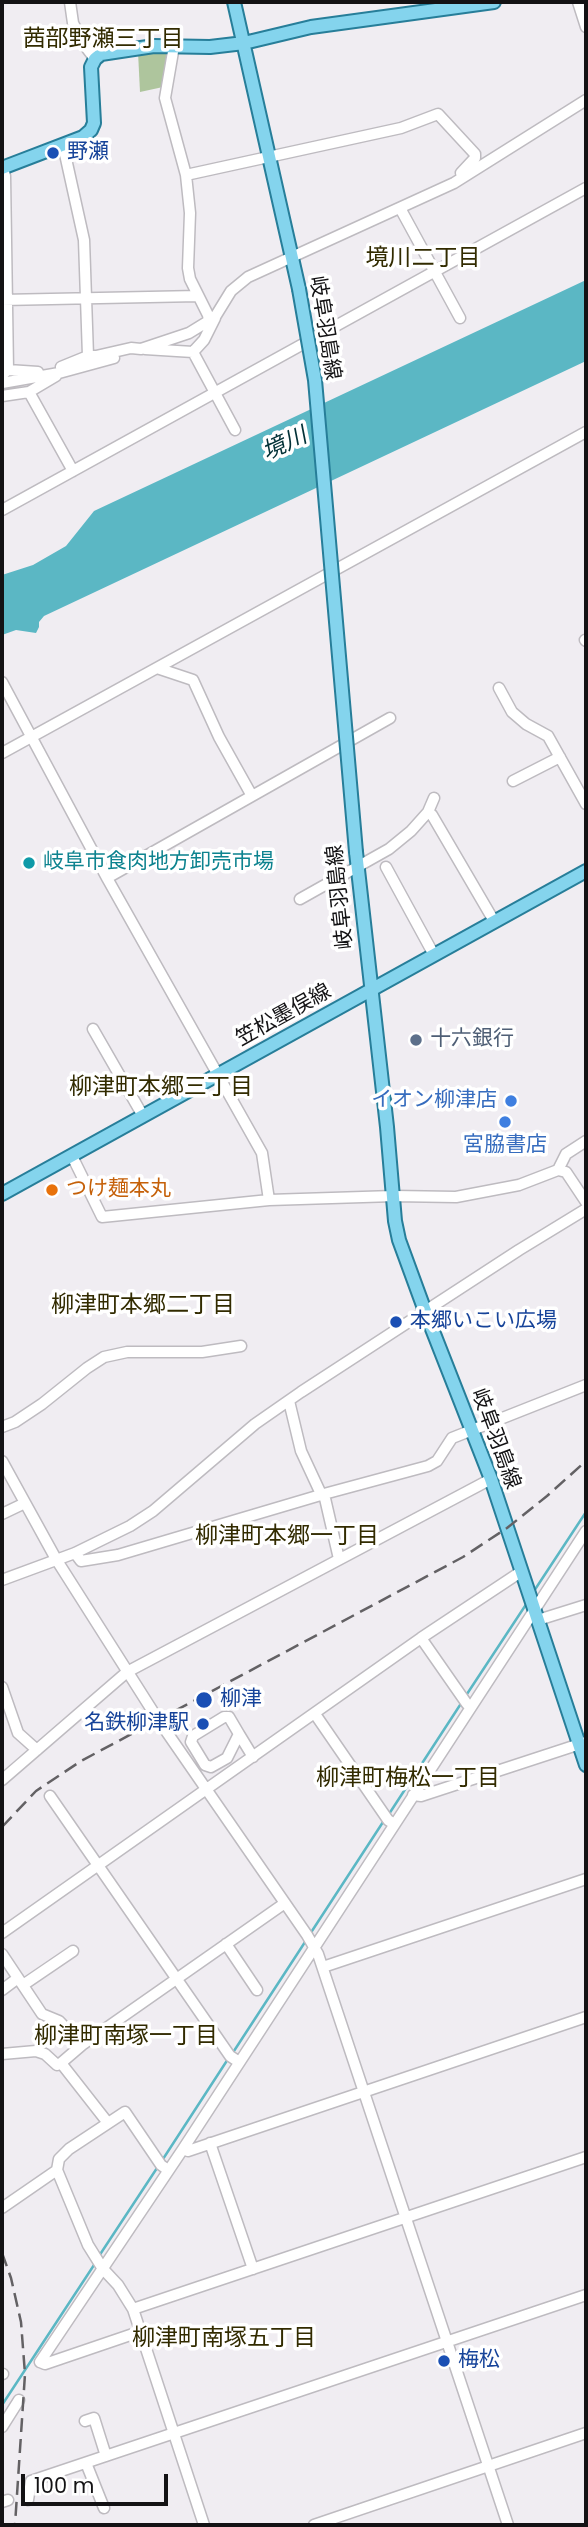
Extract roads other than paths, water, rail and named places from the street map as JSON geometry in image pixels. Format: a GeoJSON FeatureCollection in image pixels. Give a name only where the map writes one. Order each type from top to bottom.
{"type":"FeatureCollection","features":[{"type":"Feature","properties":{"kind":"main road","name":"岐阜羽島線"},"geometry":{"type":"LineString","coordinates":[[234,2],[293,256],[314,380],[357,868],[395,1221],[399,1240],[425,1311],[491,1479],[583,1743],[586,1765]]}},
{"type":"Feature","properties":{"kind":"main road"},"geometry":{"type":"LineString","coordinates":[[2,168],[83,137],[91,131],[94,123],[91,67],[101,54],[154,46],[209,47],[244,43],[403,8],[494,2]]}},
{"type":"Feature","properties":{"kind":"main road","name":"笠松墨俣線"},"geometry":{"type":"LineString","coordinates":[[2,1194],[586,872]]}},
{"type":"Feature","properties":{"kind":"street"},"geometry":{"type":"LineString","coordinates":[[70,2],[73,23],[95,59]]}},
{"type":"Feature","properties":{"kind":"street"},"geometry":{"type":"LineString","coordinates":[[578,2],[586,27]]}},
{"type":"Feature","properties":{"kind":"street"},"geometry":{"type":"LineString","coordinates":[[174,46],[165,98],[186,176],[190,213],[188,268],[198,296],[212,319]]}},
{"type":"Feature","properties":{"kind":"street"},"geometry":{"type":"LineString","coordinates":[[193,352],[204,340],[212,319],[231,291],[248,277],[400,208],[422,195],[454,183],[585,100]]}},
{"type":"Feature","properties":{"kind":"street"},"geometry":{"type":"LineString","coordinates":[[186,176],[401,128],[438,114],[475,154],[475,158],[454,183]]}},
{"type":"Feature","properties":{"kind":"street"},"geometry":{"type":"LineString","coordinates":[[63,145],[84,240],[88,356]]}},
{"type":"Feature","properties":{"kind":"street"},"geometry":{"type":"LineString","coordinates":[[2,168],[5,176],[5,372],[53,374]]}},
{"type":"Feature","properties":{"kind":"street"},"geometry":{"type":"LineString","coordinates":[[2,510],[583,190],[586,203]]}},
{"type":"Feature","properties":{"kind":"street"},"geometry":{"type":"LineString","coordinates":[[400,208],[460,318]]}},
{"type":"Feature","properties":{"kind":"street"},"geometry":{"type":"LineString","coordinates":[[4,300],[198,296]]}},
{"type":"Feature","properties":{"kind":"street"},"geometry":{"type":"LineString","coordinates":[[2,383],[89,366],[172,340],[212,319]]}},
{"type":"Feature","properties":{"kind":"street"},"geometry":{"type":"LineString","coordinates":[[2,396],[29,392],[54,378],[53,374],[57,369],[88,356],[131,348],[193,352]]}},
{"type":"Feature","properties":{"kind":"street"},"geometry":{"type":"LineString","coordinates":[[193,352],[235,430]]}},
{"type":"Feature","properties":{"kind":"street"},"geometry":{"type":"LineString","coordinates":[[29,392],[73,471]]}},
{"type":"Feature","properties":{"kind":"street"},"geometry":{"type":"LineString","coordinates":[[2,753],[586,432]]}},
{"type":"Feature","properties":{"kind":"street"},"geometry":{"type":"LineString","coordinates":[[157,668],[193,680],[219,737],[252,796]]}},
{"type":"Feature","properties":{"kind":"street"},"geometry":{"type":"LineString","coordinates":[[2,682],[107,878],[262,1153],[269,1200]]}},
{"type":"Feature","properties":{"kind":"street"},"geometry":{"type":"LineString","coordinates":[[499,688],[512,712],[526,724],[548,736],[586,804]]}},
{"type":"Feature","properties":{"kind":"street"},"geometry":{"type":"LineString","coordinates":[[107,878],[390,718]]}},
{"type":"Feature","properties":{"kind":"street"},"geometry":{"type":"LineString","coordinates":[[513,781],[560,757]]}},
{"type":"Feature","properties":{"kind":"street"},"geometry":{"type":"LineString","coordinates":[[300,899],[389,849],[428,812],[434,798]]}},
{"type":"Feature","properties":{"kind":"street"},"geometry":{"type":"LineString","coordinates":[[428,812],[494,922]]}},
{"type":"Feature","properties":{"kind":"street"},"geometry":{"type":"LineString","coordinates":[[386,867],[433,955]]}},
{"type":"Feature","properties":{"kind":"street"},"geometry":{"type":"LineString","coordinates":[[93,1029],[143,1116]]}},
{"type":"Feature","properties":{"kind":"street"},"geometry":{"type":"LineString","coordinates":[[558,1170],[566,1154],[586,1141]]}},
{"type":"Feature","properties":{"kind":"street"},"geometry":{"type":"LineString","coordinates":[[72,1156],[102,1217],[269,1200],[456,1196],[519,1185],[558,1170],[566,1172],[586,1202]]}},
{"type":"Feature","properties":{"kind":"street"},"geometry":{"type":"LineString","coordinates":[[2,1580],[75,1553],[121,1531],[153,1511],[255,1424],[425,1311],[586,1209]]}},
{"type":"Feature","properties":{"kind":"street"},"geometry":{"type":"LineString","coordinates":[[2,1427],[15,1422],[42,1404],[87,1367],[104,1357],[127,1352],[202,1352],[241,1346]]}},
{"type":"Feature","properties":{"kind":"street"},"geometry":{"type":"LineString","coordinates":[[75,1553],[81,1561],[118,1555],[322,1494],[428,1466],[437,1461],[452,1438],[586,1385]]}},
{"type":"Feature","properties":{"kind":"street"},"geometry":{"type":"LineString","coordinates":[[289,1401],[301,1451],[322,1494],[339,1559]]}},
{"type":"Feature","properties":{"kind":"street"},"geometry":{"type":"LineString","coordinates":[[2,1461],[56,1559],[127,1672],[314,1946],[508,2525]]}},
{"type":"Feature","properties":{"kind":"street"},"geometry":{"type":"LineString","coordinates":[[2,1780],[127,1672],[491,1479]]}},
{"type":"Feature","properties":{"kind":"street"},"geometry":{"type":"LineString","coordinates":[[2,1514],[25,1503]]}},
{"type":"Feature","properties":{"kind":"street"},"geometry":{"type":"LineString","coordinates":[[139,2332],[45,2364],[40,2362],[183,2149],[471,1707],[537,1616],[586,1531]]}},
{"type":"Feature","properties":{"kind":"street"},"geometry":{"type":"LineString","coordinates":[[2,1933],[421,1638],[522,1571]]}},
{"type":"Feature","properties":{"kind":"street"},"geometry":{"type":"LineString","coordinates":[[537,1616],[586,1605]]}},
{"type":"Feature","properties":{"kind":"street"},"geometry":{"type":"LineString","coordinates":[[421,1638],[471,1707]]}},
{"type":"Feature","properties":{"kind":"street"},"geometry":{"type":"LineString","coordinates":[[2,1687],[18,1732],[37,1750]]}},
{"type":"Feature","properties":{"kind":"street"},"geometry":{"type":"LineString","coordinates":[[315,1714],[388,1820],[394,1824]]}},
{"type":"Feature","properties":{"kind":"street"},"geometry":{"type":"LineString","coordinates":[[239,1734],[227,1758],[211,1767],[205,1765],[191,1742],[192,1736],[224,1717],[229,1717],[253,1757]]}},
{"type":"Feature","properties":{"kind":"street"},"geometry":{"type":"LineString","coordinates":[[413,1795],[421,1796],[583,1743]]}},
{"type":"Feature","properties":{"kind":"street"},"geometry":{"type":"LineString","coordinates":[[50,1796],[230,2056],[239,2062]]}},
{"type":"Feature","properties":{"kind":"street"},"geometry":{"type":"LineString","coordinates":[[323,1967],[586,1878]]}},
{"type":"Feature","properties":{"kind":"street"},"geometry":{"type":"LineString","coordinates":[[3,2056],[36,2051],[45,2054],[57,2064],[61,2063],[82,2045],[285,1903]]}},
{"type":"Feature","properties":{"kind":"street"},"geometry":{"type":"LineString","coordinates":[[226,1944],[257,1990]]}},
{"type":"Feature","properties":{"kind":"street"},"geometry":{"type":"LineString","coordinates":[[2,1990],[21,1982],[73,1951]]}},
{"type":"Feature","properties":{"kind":"street"},"geometry":{"type":"LineString","coordinates":[[2,1954],[42,2014],[59,2021],[82,2045]]}},
{"type":"Feature","properties":{"kind":"street"},"geometry":{"type":"LineString","coordinates":[[183,2149],[188,2151],[586,2017]]}},
{"type":"Feature","properties":{"kind":"street"},"geometry":{"type":"LineString","coordinates":[[61,2063],[108,2123]]}},
{"type":"Feature","properties":{"kind":"street"},"geometry":{"type":"LineString","coordinates":[[168,2170],[161,2165],[125,2112],[69,2149],[59,2159],[57,2170],[88,2245],[133,2309],[204,2525]]}},
{"type":"Feature","properties":{"kind":"street"},"geometry":{"type":"LineString","coordinates":[[210,2143],[253,2269]]}},
{"type":"Feature","properties":{"kind":"street"},"geometry":{"type":"LineString","coordinates":[[133,2309],[586,2157]]}},
{"type":"Feature","properties":{"kind":"street"},"geometry":{"type":"LineString","coordinates":[[2,2208],[57,2170]]}},
{"type":"Feature","properties":{"kind":"street"},"geometry":{"type":"LineString","coordinates":[[28,2500],[31,2481],[586,2295]]}},
{"type":"Feature","properties":{"kind":"street"},"geometry":{"type":"LineString","coordinates":[[2,2427],[19,2400]]}},
{"type":"Feature","properties":{"kind":"street"},"geometry":{"type":"LineString","coordinates":[[85,2421],[94,2418],[106,2456]]}},
{"type":"Feature","properties":{"kind":"street"},"geometry":{"type":"LineString","coordinates":[[314,2525],[586,2433]]}},
{"type":"Feature","properties":{"kind":"street"},"geometry":{"type":"LineString","coordinates":[[86,2463],[104,2508]]}},
{"type":"Feature","properties":{"kind":"water","name":"境川"},"geometry":{"type":"Polygon","coordinates":[[[586,280],[586,361],[44,616],[36,633],[16,630],[2,635],[2,575],[33,565],[66,546],[94,511],[586,280]]]}},
{"type":"Feature","properties":{"kind":"waterway"},"geometry":{"type":"LineString","coordinates":[[534,1591],[586,1512]]}},
{"type":"Feature","properties":{"kind":"waterway"},"geometry":{"type":"LineString","coordinates":[[465,1697],[527,1603]]}},
{"type":"Feature","properties":{"kind":"waterway"},"geometry":{"type":"LineString","coordinates":[[389,1814],[462,1702]]}},
{"type":"Feature","properties":{"kind":"waterway"},"geometry":{"type":"LineString","coordinates":[[310,1934],[385,1819]]}},
{"type":"Feature","properties":{"kind":"waterway"},"geometry":{"type":"LineString","coordinates":[[232,2054],[307,1939]]}},
{"type":"Feature","properties":{"kind":"waterway"},"geometry":{"type":"LineString","coordinates":[[163,2159],[228,2059]]}},
{"type":"Feature","properties":{"kind":"waterway"},"geometry":{"type":"LineString","coordinates":[[99,2256],[159,2165]]}},
{"type":"Feature","properties":{"kind":"waterway"},"geometry":{"type":"LineString","coordinates":[[2,2405],[96,2262]]}},
{"type":"Feature","properties":{"kind":"railway"},"geometry":{"type":"LineString","coordinates":[[2,1827],[36,1791],[81,1761],[463,1557],[507,1528],[586,1461]]}},
{"type":"Feature","properties":{"kind":"railway"},"geometry":{"type":"LineString","coordinates":[[2,2253],[21,2322],[25,2374],[15,2525]]}},
{"type":"Feature","properties":{"kind":"place","name":"野瀬"},"geometry":{"type":"Point","coordinates":[53,153]}},
{"type":"Feature","properties":{"kind":"place","name":"岐阜市食肉地方卸売市場"},"geometry":{"type":"Point","coordinates":[29,863]}},
{"type":"Feature","properties":{"kind":"place","name":"十六銀行"},"geometry":{"type":"Point","coordinates":[416,1040]}},
{"type":"Feature","properties":{"kind":"place","name":"イオン柳津店"},"geometry":{"type":"Point","coordinates":[511,1101]}},
{"type":"Feature","properties":{"kind":"place","name":"宮脇書店"},"geometry":{"type":"Point","coordinates":[505,1122]}},
{"type":"Feature","properties":{"kind":"place","name":"つけ麺本丸"},"geometry":{"type":"Point","coordinates":[52,1190]}},
{"type":"Feature","properties":{"kind":"place","name":"本郷いこい広場"},"geometry":{"type":"Point","coordinates":[396,1322]}},
{"type":"Feature","properties":{"kind":"place","name":"柳津"},"geometry":{"type":"Point","coordinates":[204,1700]}},
{"type":"Feature","properties":{"kind":"place","name":"名鉄柳津駅"},"geometry":{"type":"Point","coordinates":[203,1724]}},
{"type":"Feature","properties":{"kind":"place","name":"梅松"},"geometry":{"type":"Point","coordinates":[444,2361]}},
{"type":"Feature","properties":{"kind":"district","name":"茜部野瀬三丁目"},"geometry":{"type":"Point","coordinates":[103,40]}},
{"type":"Feature","properties":{"kind":"district","name":"境川二丁目"},"geometry":{"type":"Point","coordinates":[423,259]}},
{"type":"Feature","properties":{"kind":"district","name":"柳津町本郷三丁目"},"geometry":{"type":"Point","coordinates":[161,1088]}},
{"type":"Feature","properties":{"kind":"district","name":"柳津町本郷二丁目"},"geometry":{"type":"Point","coordinates":[143,1306]}},
{"type":"Feature","properties":{"kind":"district","name":"柳津町本郷一丁目"},"geometry":{"type":"Point","coordinates":[287,1537]}},
{"type":"Feature","properties":{"kind":"district","name":"柳津町梅松一丁目"},"geometry":{"type":"Point","coordinates":[408,1779]}},
{"type":"Feature","properties":{"kind":"district","name":"柳津町南塚一丁目"},"geometry":{"type":"Point","coordinates":[126,2037]}},
{"type":"Feature","properties":{"kind":"district","name":"柳津町南塚五丁目"},"geometry":{"type":"Point","coordinates":[224,2339]}}]}
